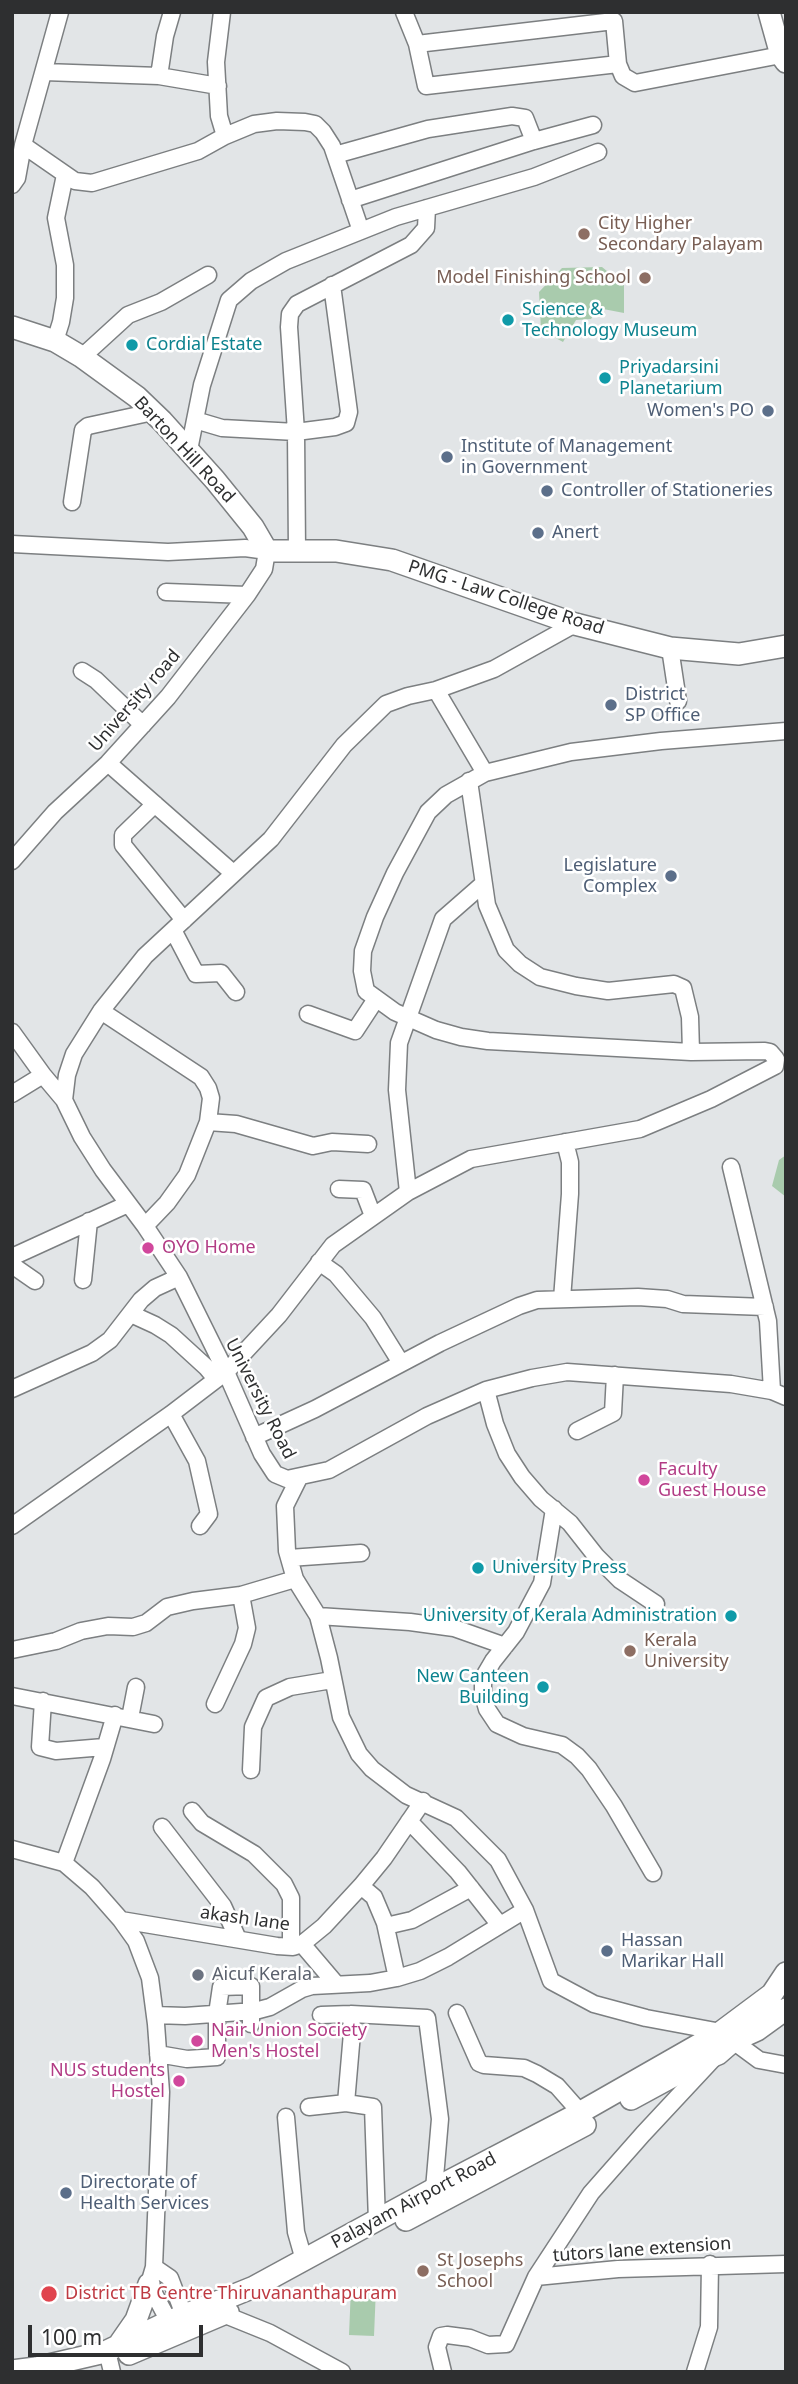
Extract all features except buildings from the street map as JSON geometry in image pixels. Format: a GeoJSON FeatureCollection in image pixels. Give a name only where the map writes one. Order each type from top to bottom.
{"type":"FeatureCollection","features":[{"type":"Feature","properties":{"kind":"main road"},"geometry":{"type":"LineString","coordinates":[[769,12],[784,58]]}},
{"type":"Feature","properties":{"kind":"main road","name":"Barton Hill Road"},"geometry":{"type":"LineString","coordinates":[[12,327],[55,341],[137,397],[189,450],[253,527],[267,551]]}},
{"type":"Feature","properties":{"kind":"main road","name":"PMG - Law College Road"},"geometry":{"type":"LineString","coordinates":[[267,551],[336,551],[392,560],[575,624],[670,648],[739,654],[786,646]]}},
{"type":"Feature","properties":{"kind":"main road","name":"Palayam Airport Road"},"geometry":{"type":"LineString","coordinates":[[184,2322],[224,2313],[537,2152],[654,2086],[724,2042],[772,1994],[786,1973]]}},
{"type":"Feature","properties":{"kind":"main road","name":"Palayam Airport Road"},"geometry":{"type":"LineString","coordinates":[[12,2371],[107,2362],[254,2287],[580,2112],[724,2042],[757,2030],[786,2009]]}},
{"type":"Feature","properties":{"kind":"main road"},"geometry":{"type":"LineString","coordinates":[[107,2362],[136,2320],[151,2276]]}},
{"type":"Feature","properties":{"kind":"street"},"geometry":{"type":"LineString","coordinates":[[12,185],[17,178],[23,145],[60,12]]}},
{"type":"Feature","properties":{"kind":"street"},"geometry":{"type":"LineString","coordinates":[[159,76],[172,12]]}},
{"type":"Feature","properties":{"kind":"street"},"geometry":{"type":"LineString","coordinates":[[222,12],[216,62],[219,116],[225,136]]}},
{"type":"Feature","properties":{"kind":"street"},"geometry":{"type":"LineString","coordinates":[[404,12],[417,44],[426,86],[618,64]]}},
{"type":"Feature","properties":{"kind":"street"},"geometry":{"type":"LineString","coordinates":[[417,44],[582,19],[614,21],[618,64],[623,76],[635,83],[784,58]]}},
{"type":"Feature","properties":{"kind":"street"},"geometry":{"type":"LineString","coordinates":[[44,72],[159,76],[218,86]]}},
{"type":"Feature","properties":{"kind":"street"},"geometry":{"type":"LineString","coordinates":[[335,155],[428,129],[512,116],[525,118],[534,141]]}},
{"type":"Feature","properties":{"kind":"street"},"geometry":{"type":"LineString","coordinates":[[23,145],[75,181],[92,183],[198,151],[254,124],[277,121],[314,124],[323,132],[335,155],[361,231]]}},
{"type":"Feature","properties":{"kind":"street"},"geometry":{"type":"LineString","coordinates":[[350,200],[534,141],[593,125]]}},
{"type":"Feature","properties":{"kind":"street"},"geometry":{"type":"LineString","coordinates":[[189,450],[202,385],[229,300],[251,281],[286,261],[396,217],[534,177],[598,152]]}},
{"type":"Feature","properties":{"kind":"street"},"geometry":{"type":"LineString","coordinates":[[55,341],[65,298],[65,265],[56,218],[65,175]]}},
{"type":"Feature","properties":{"kind":"street"},"geometry":{"type":"LineString","coordinates":[[297,551],[296,432],[290,314],[297,303],[411,245],[426,228],[427,208]]}},
{"type":"Feature","properties":{"kind":"street"},"geometry":{"type":"LineString","coordinates":[[82,357],[128,315],[161,302],[208,275]]}},
{"type":"Feature","properties":{"kind":"street"},"geometry":{"type":"LineString","coordinates":[[195,420],[222,428],[296,432],[346,423],[348,418],[332,285]]}},
{"type":"Feature","properties":{"kind":"street"},"geometry":{"type":"LineString","coordinates":[[72,502],[83,430],[88,426],[153,412]]}},
{"type":"Feature","properties":{"kind":"street"},"geometry":{"type":"LineString","coordinates":[[12,544],[167,552],[245,548],[267,551]]}},
{"type":"Feature","properties":{"kind":"street","name":"University road"},"geometry":{"type":"LineString","coordinates":[[12,861],[55,812],[108,763],[167,697],[247,596],[264,569],[267,551]]}},
{"type":"Feature","properties":{"kind":"street"},"geometry":{"type":"LineString","coordinates":[[166,592],[247,596]]}},
{"type":"Feature","properties":{"kind":"street"},"geometry":{"type":"LineString","coordinates":[[64,1100],[74,1054],[102,1011],[145,956],[271,839],[344,745],[386,704],[494,669],[575,624]]}},
{"type":"Feature","properties":{"kind":"street"},"geometry":{"type":"LineString","coordinates":[[670,648],[678,701]]}},
{"type":"Feature","properties":{"kind":"street"},"geometry":{"type":"LineString","coordinates":[[82,671],[96,680],[143,724]]}},
{"type":"Feature","properties":{"kind":"street"},"geometry":{"type":"LineString","coordinates":[[436,690],[485,773]]}},
{"type":"Feature","properties":{"kind":"street"},"geometry":{"type":"LineString","coordinates":[[12,1526],[221,1376],[279,1315],[332,1245],[408,1192],[471,1160],[639,1129],[711,1098],[775,1066],[776,1059],[770,1052],[691,1052],[488,1041],[461,1037],[395,1012],[366,991],[362,971],[363,951],[375,917],[428,812],[446,795],[469,782],[485,773],[571,752],[661,741],[786,732]]}},
{"type":"Feature","properties":{"kind":"street"},"geometry":{"type":"LineString","coordinates":[[108,763],[233,873]]}},
{"type":"Feature","properties":{"kind":"street"},"geometry":{"type":"LineString","coordinates":[[469,782],[487,905],[506,950],[520,964],[540,976],[576,986],[608,991],[674,984],[683,988],[690,1017],[691,1052]]}},
{"type":"Feature","properties":{"kind":"street"},"geometry":{"type":"LineString","coordinates":[[155,804],[123,835],[123,845],[178,925],[196,974],[220,972],[236,992]]}},
{"type":"Feature","properties":{"kind":"street"},"geometry":{"type":"LineString","coordinates":[[408,1192],[397,1090],[399,1043],[410,1019],[443,919],[483,884]]}},
{"type":"Feature","properties":{"kind":"street"},"geometry":{"type":"LineString","coordinates":[[308,1014],[355,1031],[376,999]]}},
{"type":"Feature","properties":{"kind":"street"},"geometry":{"type":"LineString","coordinates":[[102,1011],[201,1076],[211,1098],[208,1122],[187,1175],[145,1226]]}},
{"type":"Feature","properties":{"kind":"street","name":"University Road"},"geometry":{"type":"LineString","coordinates":[[12,1032],[64,1100],[103,1170],[179,1277],[221,1376],[275,1474],[287,1479],[329,1470],[427,1416],[486,1390],[567,1372],[731,1384],[779,1394]]}},
{"type":"Feature","properties":{"kind":"street"},"geometry":{"type":"LineString","coordinates":[[12,1094],[43,1075]]}},
{"type":"Feature","properties":{"kind":"street"},"geometry":{"type":"LineString","coordinates":[[208,1122],[236,1124],[313,1146],[332,1142],[368,1144]]}},
{"type":"Feature","properties":{"kind":"street"},"geometry":{"type":"LineString","coordinates":[[562,1299],[570,1194],[570,1162],[565,1142]]}},
{"type":"Feature","properties":{"kind":"street"},"geometry":{"type":"LineString","coordinates":[[731,1167],[768,1321],[779,1394]]}},
{"type":"Feature","properties":{"kind":"street"},"geometry":{"type":"LineString","coordinates":[[338,1189],[363,1190],[373,1216]]}},
{"type":"Feature","properties":{"kind":"street"},"geometry":{"type":"LineString","coordinates":[[12,1257],[128,1204]]}},
{"type":"Feature","properties":{"kind":"street"},"geometry":{"type":"LineString","coordinates":[[83,1280],[89,1221]]}},
{"type":"Feature","properties":{"kind":"street"},"geometry":{"type":"LineString","coordinates":[[319,1262],[336,1274],[373,1318],[401,1363]]}},
{"type":"Feature","properties":{"kind":"street"},"geometry":{"type":"LineString","coordinates":[[12,1265],[35,1281]]}},
{"type":"Feature","properties":{"kind":"street"},"geometry":{"type":"LineString","coordinates":[[14,1386],[92,1353],[110,1340],[141,1300],[155,1288],[179,1277]]}},
{"type":"Feature","properties":{"kind":"street"},"geometry":{"type":"LineString","coordinates":[[254,1437],[401,1363],[519,1306],[537,1300],[638,1297],[667,1299],[682,1304],[765,1307]]}},
{"type":"Feature","properties":{"kind":"street"},"geometry":{"type":"LineString","coordinates":[[131,1314],[171,1335],[206,1367],[221,1376]]}},
{"type":"Feature","properties":{"kind":"street"},"geometry":{"type":"LineString","coordinates":[[578,1431],[613,1413],[615,1375]]}},
{"type":"Feature","properties":{"kind":"street"},"geometry":{"type":"LineString","coordinates":[[486,1390],[507,1454],[522,1477],[541,1499],[570,1523],[596,1556],[620,1580],[656,1604]]}},
{"type":"Feature","properties":{"kind":"street"},"geometry":{"type":"LineString","coordinates":[[171,1414],[189,1444],[200,1472],[209,1514],[200,1526]]}},
{"type":"Feature","properties":{"kind":"street"},"geometry":{"type":"LineString","coordinates":[[275,1474],[285,1506],[289,1558],[295,1579],[318,1616],[330,1658],[341,1717],[359,1754],[372,1769],[405,1795],[456,1818],[498,1860],[525,1910],[551,1981],[594,2004],[724,2042],[759,2060],[786,2065]]}},
{"type":"Feature","properties":{"kind":"street"},"geometry":{"type":"LineString","coordinates":[[285,1506],[299,1478]]}},
{"type":"Feature","properties":{"kind":"street"},"geometry":{"type":"LineString","coordinates":[[554,1510],[542,1583],[516,1632],[483,1678],[483,1695],[487,1709],[497,1724],[507,1730],[562,1745],[578,1756],[614,1807],[653,1873]]}},
{"type":"Feature","properties":{"kind":"street"},"geometry":{"type":"LineString","coordinates":[[289,1558],[361,1553]]}},
{"type":"Feature","properties":{"kind":"street"},"geometry":{"type":"LineString","coordinates":[[12,1650],[81,1631],[108,1626],[133,1627],[146,1623],[167,1607],[241,1595],[295,1579]]}},
{"type":"Feature","properties":{"kind":"street"},"geometry":{"type":"LineString","coordinates":[[215,1704],[243,1644],[247,1628],[241,1595]]}},
{"type":"Feature","properties":{"kind":"street"},"geometry":{"type":"LineString","coordinates":[[318,1616],[410,1622],[454,1628],[505,1646]]}},
{"type":"Feature","properties":{"kind":"street"},"geometry":{"type":"LineString","coordinates":[[251,1770],[253,1727],[266,1698],[290,1687],[332,1680]]}},
{"type":"Feature","properties":{"kind":"street"},"geometry":{"type":"LineString","coordinates":[[64,1863],[104,1747],[123,1717],[136,1687]]}},
{"type":"Feature","properties":{"kind":"street"},"geometry":{"type":"LineString","coordinates":[[12,1696],[154,1724]]}},
{"type":"Feature","properties":{"kind":"street"},"geometry":{"type":"LineString","coordinates":[[43,1701],[40,1747],[56,1751],[104,1747]]}},
{"type":"Feature","properties":{"kind":"street","name":"akash lane"},"geometry":{"type":"LineString","coordinates":[[121,1920],[238,1939],[296,1945],[324,1926],[361,1886],[423,1801]]}},
{"type":"Feature","properties":{"kind":"street"},"geometry":{"type":"LineString","coordinates":[[192,1811],[202,1823],[254,1854],[284,1884],[291,1898],[296,1945],[336,1984]]}},
{"type":"Feature","properties":{"kind":"street"},"geometry":{"type":"LineString","coordinates":[[409,1821],[471,1888],[499,1924]]}},
{"type":"Feature","properties":{"kind":"street"},"geometry":{"type":"LineString","coordinates":[[162,1827],[223,1906],[238,1939]]}},
{"type":"Feature","properties":{"kind":"street"},"geometry":{"type":"LineString","coordinates":[[12,1849],[64,1863],[92,1888],[136,1941],[150,1978],[161,2092],[151,2276],[184,2322]]}},
{"type":"Feature","properties":{"kind":"street"},"geometry":{"type":"LineString","coordinates":[[361,1886],[374,1897],[386,1926],[397,1978]]}},
{"type":"Feature","properties":{"kind":"street"},"geometry":{"type":"LineString","coordinates":[[386,1926],[412,1920],[471,1888]]}},
{"type":"Feature","properties":{"kind":"street"},"geometry":{"type":"LineString","coordinates":[[155,2015],[217,2014],[250,2018],[302,1989],[397,1978],[420,1971],[448,1957],[525,1910]]}},
{"type":"Feature","properties":{"kind":"street"},"geometry":{"type":"LineString","coordinates":[[158,2054],[187,2059],[216,2057],[221,1987],[251,1986],[250,2018]]}},
{"type":"Feature","properties":{"kind":"street"},"geometry":{"type":"LineString","coordinates":[[457,2013],[479,2063],[524,2068],[537,2074],[556,2086],[580,2112]]}},
{"type":"Feature","properties":{"kind":"street"},"geometry":{"type":"LineString","coordinates":[[346,2103],[351,2014]]}},
{"type":"Feature","properties":{"kind":"street"},"geometry":{"type":"LineString","coordinates":[[321,2015],[427,2018],[440,2119],[434,2189]]}},
{"type":"Feature","properties":{"kind":"street","name":"tutors lane extension"},"geometry":{"type":"LineString","coordinates":[[536,2277],[591,2193],[724,2042]]}},
{"type":"Feature","properties":{"kind":"street"},"geometry":{"type":"LineString","coordinates":[[309,2108],[346,2103],[373,2107],[377,2221]]}},
{"type":"Feature","properties":{"kind":"street"},"geometry":{"type":"LineString","coordinates":[[285,2117],[296,2232],[304,2260]]}},
{"type":"Feature","properties":{"kind":"street"},"geometry":{"type":"LineString","coordinates":[[695,2372],[709,2327],[710,2264]]}},
{"type":"Feature","properties":{"kind":"street","name":"tutors lane extension"},"geometry":{"type":"LineString","coordinates":[[536,2277],[710,2264],[786,2264]]}},
{"type":"Feature","properties":{"kind":"street"},"geometry":{"type":"LineString","coordinates":[[443,2372],[437,2347],[440,2336],[470,2338],[488,2345],[506,2344],[536,2277]]}},
{"type":"Feature","properties":{"kind":"street"},"geometry":{"type":"LineString","coordinates":[[224,2313],[270,2333],[342,2372]]}},
{"type":"Feature","properties":{"kind":"green space"},"geometry":{"type":"Polygon","coordinates":[[[602,267],[624,285],[624,313],[598,308],[591,319],[576,320],[563,342],[541,330],[539,292],[562,268],[602,267]]]}},
{"type":"Feature","properties":{"kind":"green space"},"geometry":{"type":"Polygon","coordinates":[[[786,1155],[786,1197],[772,1186],[779,1160],[786,1155]]]}},
{"type":"Feature","properties":{"kind":"green space"},"geometry":{"type":"Polygon","coordinates":[[[351,2287],[376,2288],[374,2336],[349,2335],[351,2287]]]}},
{"type":"Feature","properties":{"kind":"place","name":"City Higher Secondary Palayam"},"geometry":{"type":"Point","coordinates":[584,234]}},
{"type":"Feature","properties":{"kind":"place","name":"Model Finishing School"},"geometry":{"type":"Point","coordinates":[645,278]}},
{"type":"Feature","properties":{"kind":"place","name":"Science & Technology Museum"},"geometry":{"type":"Point","coordinates":[508,320]}},
{"type":"Feature","properties":{"kind":"place","name":"Cordial Estate"},"geometry":{"type":"Point","coordinates":[132,345]}},
{"type":"Feature","properties":{"kind":"place","name":"Priyadarsini Planetarium"},"geometry":{"type":"Point","coordinates":[605,378]}},
{"type":"Feature","properties":{"kind":"place","name":"Women's PO"},"geometry":{"type":"Point","coordinates":[768,411]}},
{"type":"Feature","properties":{"kind":"place","name":"Institute of Management in Government"},"geometry":{"type":"Point","coordinates":[447,457]}},
{"type":"Feature","properties":{"kind":"place","name":"Controller of Stationeries"},"geometry":{"type":"Point","coordinates":[547,491]}},
{"type":"Feature","properties":{"kind":"place","name":"Anert"},"geometry":{"type":"Point","coordinates":[538,533]}},
{"type":"Feature","properties":{"kind":"place","name":"District SP Office"},"geometry":{"type":"Point","coordinates":[611,705]}},
{"type":"Feature","properties":{"kind":"place","name":"Legislature Complex"},"geometry":{"type":"Point","coordinates":[671,876]}},
{"type":"Feature","properties":{"kind":"place","name":"OYO Home"},"geometry":{"type":"Point","coordinates":[148,1248]}},
{"type":"Feature","properties":{"kind":"place","name":"Faculty Guest House"},"geometry":{"type":"Point","coordinates":[644,1480]}},
{"type":"Feature","properties":{"kind":"place","name":"University Press"},"geometry":{"type":"Point","coordinates":[478,1568]}},
{"type":"Feature","properties":{"kind":"place","name":"University of Kerala Administration"},"geometry":{"type":"Point","coordinates":[731,1616]}},
{"type":"Feature","properties":{"kind":"place","name":"Kerala University"},"geometry":{"type":"Point","coordinates":[630,1651]}},
{"type":"Feature","properties":{"kind":"place","name":"New Canteen Building"},"geometry":{"type":"Point","coordinates":[543,1687]}},
{"type":"Feature","properties":{"kind":"place","name":"Hassan Marikar Hall"},"geometry":{"type":"Point","coordinates":[607,1951]}},
{"type":"Feature","properties":{"kind":"place","name":"Aicuf Kerala"},"geometry":{"type":"Point","coordinates":[198,1975]}},
{"type":"Feature","properties":{"kind":"place","name":"Nair Union Society Men's Hostel"},"geometry":{"type":"Point","coordinates":[197,2041]}},
{"type":"Feature","properties":{"kind":"place","name":"NUS students Hostel"},"geometry":{"type":"Point","coordinates":[179,2081]}},
{"type":"Feature","properties":{"kind":"place","name":"Directorate of Health Services"},"geometry":{"type":"Point","coordinates":[66,2193]}},
{"type":"Feature","properties":{"kind":"place","name":"St Josephs School"},"geometry":{"type":"Point","coordinates":[423,2271]}},
{"type":"Feature","properties":{"kind":"place","name":"District TB Centre Thiruvananthapuram"},"geometry":{"type":"Point","coordinates":[49,2294]}}]}
